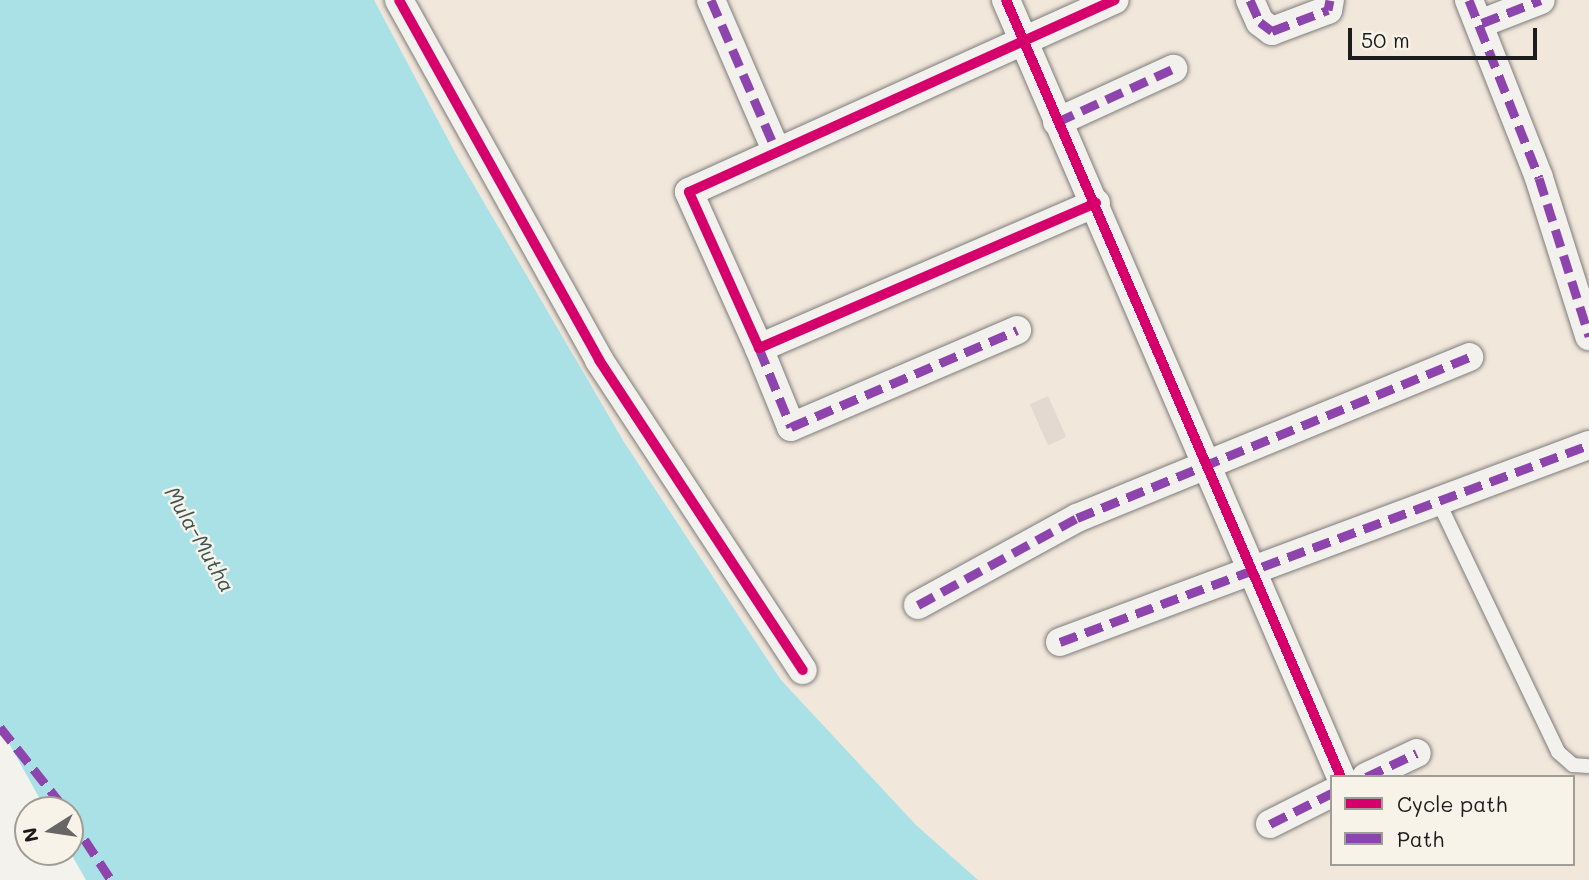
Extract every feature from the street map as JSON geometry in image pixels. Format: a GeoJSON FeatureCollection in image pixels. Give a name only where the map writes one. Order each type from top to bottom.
{"type":"FeatureCollection","features":[{"type":"Feature","properties":{"kind":"street"},"geometry":{"type":"LineString","coordinates":[[399,0],[599,360],[803,670]]}},
{"type":"Feature","properties":{"kind":"street"},"geometry":{"type":"LineString","coordinates":[[711,0],[776,150]]}},
{"type":"Feature","properties":{"kind":"street"},"geometry":{"type":"LineString","coordinates":[[1006,0],[1057,122],[1096,203],[1254,567],[1340,775]]}},
{"type":"Feature","properties":{"kind":"street"},"geometry":{"type":"LineString","coordinates":[[1017,330],[791,427],[759,348],[689,192],[776,150],[1115,0]]}},
{"type":"Feature","properties":{"kind":"street"},"geometry":{"type":"LineString","coordinates":[[1250,0],[1265,29],[1272,31],[1328,9],[1330,0]]}},
{"type":"Feature","properties":{"kind":"street"},"geometry":{"type":"LineString","coordinates":[[1541,0],[1475,11],[1589,336]]}},
{"type":"Feature","properties":{"kind":"street"},"geometry":{"type":"LineString","coordinates":[[1057,122],[1173,69]]}},
{"type":"Feature","properties":{"kind":"street"},"geometry":{"type":"LineString","coordinates":[[759,348],[1096,203]]}},
{"type":"Feature","properties":{"kind":"street"},"geometry":{"type":"LineString","coordinates":[[918,605],[1077,518],[1469,357]]}},
{"type":"Feature","properties":{"kind":"street"},"geometry":{"type":"LineString","coordinates":[[1060,642],[1254,567],[1589,445]]}},
{"type":"Feature","properties":{"kind":"street"},"geometry":{"type":"LineString","coordinates":[[1370,775],[1417,753]]}},
{"type":"Feature","properties":{"kind":"street"},"geometry":{"type":"LineString","coordinates":[[1270,824],[1330,794]]}},
{"type":"Feature","properties":{"kind":"lane"},"geometry":{"type":"LineString","coordinates":[[1438,501],[1558,751],[1573,765],[1589,766]]}},
{"type":"Feature","properties":{"kind":"shaded area"},"geometry":{"type":"Polygon","coordinates":[[[259,0],[1589,0],[1589,880],[669,880],[259,0]]]}},
{"type":"Feature","properties":{"kind":"water","name":"Mula-Mutha"},"geometry":{"type":"Polygon","coordinates":[[[0,0],[374,0],[458,158],[624,442],[781,680],[916,825],[978,880],[86,880],[78,866],[84,866],[84,796],[38,796],[0,727],[0,0]]]}},
{"type":"Feature","properties":{"kind":"building"},"geometry":{"type":"Polygon","coordinates":[[[1048,396],[1066,437],[1048,445],[1030,404],[1048,396]]]}},
{"type":"Feature","properties":{"kind":"marked path"},"geometry":{"type":"LineString","coordinates":[[711,0],[776,150]]}},
{"type":"Feature","properties":{"kind":"marked path"},"geometry":{"type":"LineString","coordinates":[[1250,0],[1260,22],[1272,31],[1328,10],[1330,0]]}},
{"type":"Feature","properties":{"kind":"marked path"},"geometry":{"type":"LineString","coordinates":[[1469,0],[1539,178],[1589,336]]}},
{"type":"Feature","properties":{"kind":"marked path"},"geometry":{"type":"LineString","coordinates":[[1482,23],[1541,0]]}},
{"type":"Feature","properties":{"kind":"marked path"},"geometry":{"type":"LineString","coordinates":[[1057,122],[1173,69]]}},
{"type":"Feature","properties":{"kind":"marked path"},"geometry":{"type":"LineString","coordinates":[[759,348],[791,427],[1017,330]]}},
{"type":"Feature","properties":{"kind":"marked path"},"geometry":{"type":"LineString","coordinates":[[918,605],[1077,518],[1469,357]]}},
{"type":"Feature","properties":{"kind":"marked path"},"geometry":{"type":"LineString","coordinates":[[1060,642],[1589,445]]}},
{"type":"Feature","properties":{"kind":"marked path"},"geometry":{"type":"LineString","coordinates":[[0,727],[55,796]]}},
{"type":"Feature","properties":{"kind":"marked path"},"geometry":{"type":"LineString","coordinates":[[1370,775],[1417,753]]}},
{"type":"Feature","properties":{"kind":"marked path"},"geometry":{"type":"LineString","coordinates":[[1270,824],[1330,794]]}},
{"type":"Feature","properties":{"kind":"marked path"},"geometry":{"type":"LineString","coordinates":[[84,839],[111,880]]}},
{"type":"Feature","properties":{"kind":"cycle path"},"geometry":{"type":"LineString","coordinates":[[399,0],[599,360],[803,670]]}},
{"type":"Feature","properties":{"kind":"cycle path"},"geometry":{"type":"LineString","coordinates":[[1006,0],[1340,775]]}},
{"type":"Feature","properties":{"kind":"cycle path"},"geometry":{"type":"LineString","coordinates":[[1096,203],[759,348],[689,192],[1115,0]]}}]}
